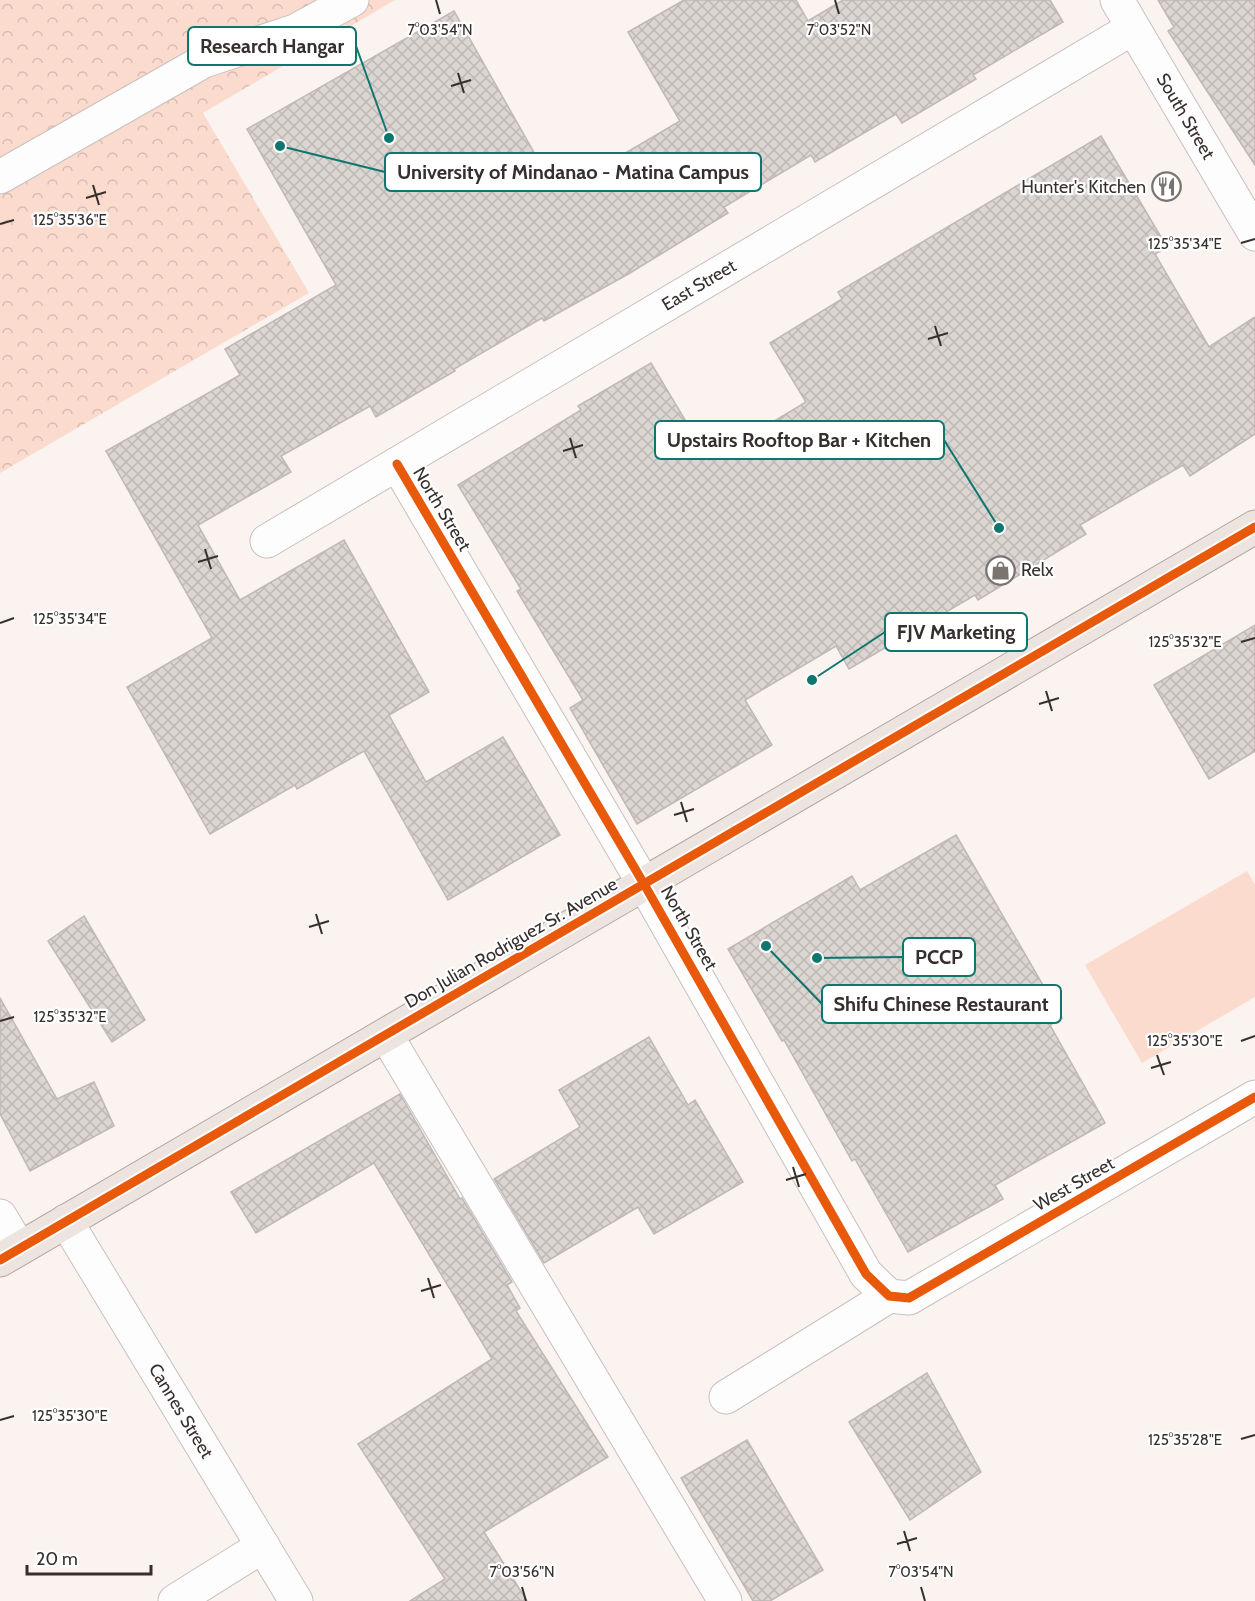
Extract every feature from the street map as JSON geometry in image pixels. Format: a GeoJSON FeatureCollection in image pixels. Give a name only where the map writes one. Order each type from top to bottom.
{"type":"FeatureCollection","features":[{"type":"Feature","properties":{"kind":"main road","name":"Don Julian Rodriguez Sr. Avenue"},"geometry":{"type":"LineString","coordinates":[[10,1254],[1255,527]]}},
{"type":"Feature","properties":{"kind":"street"},"geometry":{"type":"LineString","coordinates":[[0,177],[204,61],[295,31],[352,0]]}},
{"type":"Feature","properties":{"kind":"street","name":"South Street"},"geometry":{"type":"LineString","coordinates":[[1117,0],[1255,234]]}},
{"type":"Feature","properties":{"kind":"street","name":"East Street"},"geometry":{"type":"LineString","coordinates":[[267,541],[1133,28]]}},
{"type":"Feature","properties":{"kind":"street","name":"North Street"},"geometry":{"type":"LineString","coordinates":[[397,464],[644,884],[866,1274],[899,1297]]}},
{"type":"Feature","properties":{"kind":"street"},"geometry":{"type":"LineString","coordinates":[[386,1035],[725,1601]]}},
{"type":"Feature","properties":{"kind":"street","name":"West Street"},"geometry":{"type":"LineString","coordinates":[[726,1397],[1255,1097]]}},
{"type":"Feature","properties":{"kind":"street"},"geometry":{"type":"LineString","coordinates":[[0,1216],[10,1254]]}},
{"type":"Feature","properties":{"kind":"street","name":"Cannes Street"},"geometry":{"type":"LineString","coordinates":[[66,1221],[296,1601]]}},
{"type":"Feature","properties":{"kind":"street"},"geometry":{"type":"LineString","coordinates":[[175,1601],[263,1546]]}},
{"type":"Feature","properties":{"kind":"green space"},"geometry":{"type":"Polygon","coordinates":[[[0,0],[395,0],[203,113],[309,293],[0,473],[0,0]]]}},
{"type":"Feature","properties":{"kind":"green space"},"geometry":{"type":"Polygon","coordinates":[[[1247,871],[1255,885],[1255,997],[1142,1063],[1085,965],[1247,871]]]}},
{"type":"Feature","properties":{"kind":"building"},"geometry":{"type":"Polygon","coordinates":[[[684,0],[796,0],[808,21],[843,0],[1050,0],[1063,22],[973,75],[976,79],[902,123],[896,114],[815,162],[811,155],[724,207],[728,213],[630,273],[544,321],[542,318],[376,417],[370,406],[281,456],[291,472],[198,525],[240,600],[344,540],[429,692],[389,715],[426,782],[503,737],[560,835],[448,900],[364,751],[297,789],[295,785],[210,834],[127,687],[212,638],[106,451],[240,375],[225,349],[336,285],[247,129],[454,11],[544,170],[565,158],[578,181],[680,121],[628,32],[684,0]]]}},
{"type":"Feature","properties":{"kind":"building"},"geometry":{"type":"Polygon","coordinates":[[[1158,0],[1255,0],[1255,165],[1168,31],[1174,27],[1158,0]]]}},
{"type":"Feature","properties":{"kind":"building"},"geometry":{"type":"Polygon","coordinates":[[[1101,136],[1167,247],[1155,254],[1209,347],[1255,317],[1255,434],[1190,476],[1183,465],[1080,525],[1086,534],[978,600],[975,595],[849,669],[836,646],[745,700],[772,745],[637,824],[570,708],[583,700],[517,591],[521,589],[458,485],[581,410],[578,406],[651,363],[709,460],[806,402],[770,343],[842,299],[838,292],[1101,136]]]}},
{"type":"Feature","properties":{"kind":"building"},"geometry":{"type":"Polygon","coordinates":[[[1255,625],[1255,751],[1209,779],[1154,685],[1255,625]]]}},
{"type":"Feature","properties":{"kind":"building"},"geometry":{"type":"Polygon","coordinates":[[[956,835],[1062,1018],[1050,1025],[1105,1123],[995,1185],[1003,1199],[908,1252],[855,1159],[852,1161],[784,1040],[782,1041],[728,949],[852,876],[860,890],[956,835]]]}},
{"type":"Feature","properties":{"kind":"building"},"geometry":{"type":"Polygon","coordinates":[[[84,916],[145,1020],[112,1042],[48,941],[84,916]]]}},
{"type":"Feature","properties":{"kind":"building"},"geometry":{"type":"Polygon","coordinates":[[[0,998],[57,1099],[94,1082],[114,1126],[30,1171],[0,1114],[0,998]]]}},
{"type":"Feature","properties":{"kind":"building"},"geometry":{"type":"Polygon","coordinates":[[[649,1037],[688,1105],[695,1100],[743,1182],[654,1234],[638,1207],[544,1263],[494,1179],[580,1127],[559,1090],[649,1037]]]}},
{"type":"Feature","properties":{"kind":"building"},"geometry":{"type":"Polygon","coordinates":[[[400,1094],[460,1199],[462,1198],[512,1282],[507,1285],[520,1308],[516,1311],[608,1457],[484,1532],[527,1601],[410,1601],[445,1579],[358,1444],[492,1359],[374,1163],[256,1233],[231,1192],[400,1094]]]}},
{"type":"Feature","properties":{"kind":"building"},"geometry":{"type":"Polygon","coordinates":[[[927,1373],[981,1472],[910,1520],[849,1422],[927,1373]]]}},
{"type":"Feature","properties":{"kind":"building"},"geometry":{"type":"Polygon","coordinates":[[[747,1440],[823,1570],[770,1601],[753,1601],[681,1478],[747,1440]]]}},
{"type":"Feature","properties":{"kind":"cycle path"},"geometry":{"type":"LineString","coordinates":[[397,464],[644,884],[866,1274],[889,1296],[909,1298],[1255,1097]]}},
{"type":"Feature","properties":{"kind":"cycle path"},"geometry":{"type":"LineString","coordinates":[[0,1260],[1255,527]]}},
{"type":"Feature","properties":{"kind":"place","name":"Research Hangar"},"geometry":{"type":"Point","coordinates":[389,138]}},
{"type":"Feature","properties":{"kind":"place","name":"University of Mindanao - Matina Campus"},"geometry":{"type":"Point","coordinates":[280,146]}},
{"type":"Feature","properties":{"kind":"place","name":"Hunter's Kitchen"},"geometry":{"type":"Point","coordinates":[1167,187]}},
{"type":"Feature","properties":{"kind":"place","name":"Upstairs Rooftop Bar + Kitchen"},"geometry":{"type":"Point","coordinates":[999,528]}},
{"type":"Feature","properties":{"kind":"place","name":"Relx"},"geometry":{"type":"Point","coordinates":[1000,570]}},
{"type":"Feature","properties":{"kind":"place","name":"FJV Marketing"},"geometry":{"type":"Point","coordinates":[812,680]}},
{"type":"Feature","properties":{"kind":"place","name":"Shifu Chinese Restaurant"},"geometry":{"type":"Point","coordinates":[766,946]}},
{"type":"Feature","properties":{"kind":"place","name":"PCCP"},"geometry":{"type":"Point","coordinates":[817,958]}}]}
